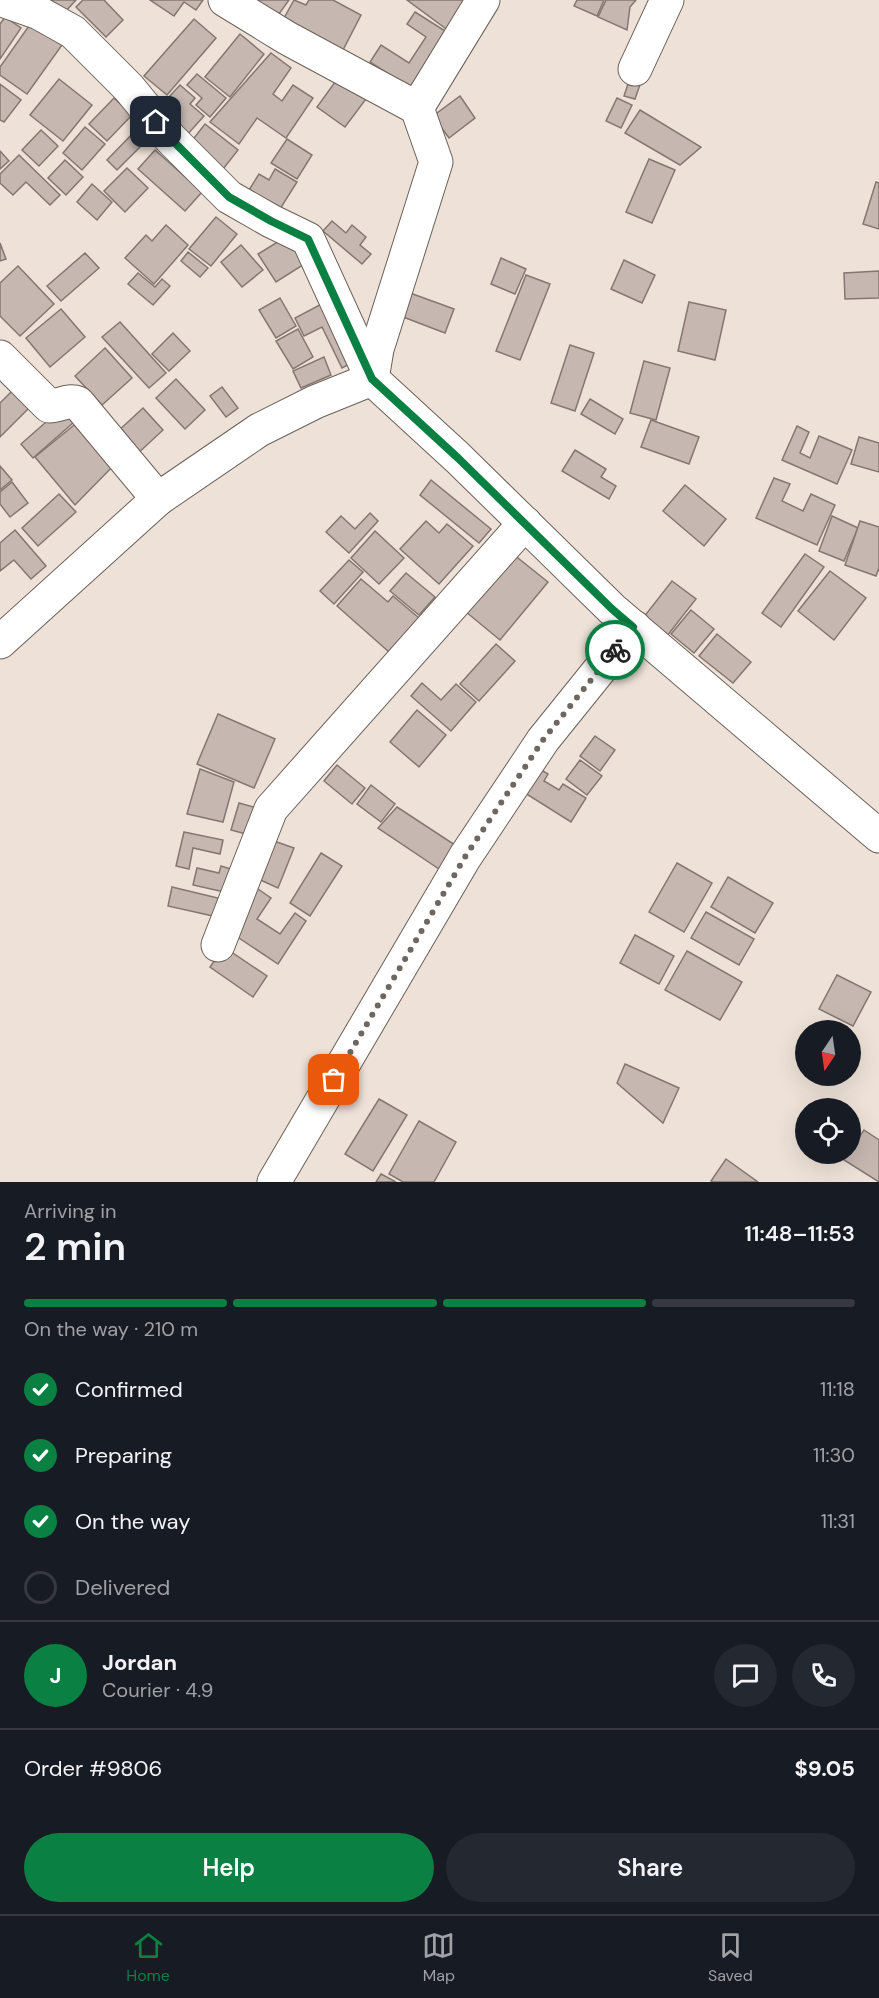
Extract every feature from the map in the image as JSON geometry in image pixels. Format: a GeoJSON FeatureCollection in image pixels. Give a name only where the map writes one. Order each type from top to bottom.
{"type":"FeatureCollection","features":[{"type":"Feature","properties":{"kind":"street"},"geometry":{"type":"LineString","coordinates":[[2,0],[39,13],[73,32],[129,88],[170,138],[229,197],[308,239],[372,379],[458,458],[612,609],[879,836]]}},
{"type":"Feature","properties":{"kind":"street"},"geometry":{"type":"LineString","coordinates":[[225,0],[287,38],[417,108],[436,162],[377,350],[372,379]]}},
{"type":"Feature","properties":{"kind":"street"},"geometry":{"type":"LineString","coordinates":[[417,108],[483,0]]}},
{"type":"Feature","properties":{"kind":"street"},"geometry":{"type":"LineString","coordinates":[[635,69],[667,0]]}},
{"type":"Feature","properties":{"kind":"street"},"geometry":{"type":"LineString","coordinates":[[0,357],[49,406],[56,406],[71,400],[78,403],[158,499]]}},
{"type":"Feature","properties":{"kind":"street"},"geometry":{"type":"LineString","coordinates":[[0,642],[158,499],[259,430],[315,402],[372,379]]}},
{"type":"Feature","properties":{"kind":"street"},"geometry":{"type":"LineString","coordinates":[[218,945],[271,809],[525,523]]}},
{"type":"Feature","properties":{"kind":"street"},"geometry":{"type":"LineString","coordinates":[[274,1182],[465,857],[543,740],[633,627]]}},
{"type":"Feature","properties":{"kind":"building"},"geometry":{"type":"Polygon","coordinates":[[[50,0],[76,0],[65,12],[50,0]]]}},
{"type":"Feature","properties":{"kind":"building"},"geometry":{"type":"Polygon","coordinates":[[[83,0],[104,0],[123,20],[106,37],[76,7],[83,0]]]}},
{"type":"Feature","properties":{"kind":"building"},"geometry":{"type":"Polygon","coordinates":[[[150,0],[203,0],[196,10],[184,2],[174,16],[150,0]]]}},
{"type":"Feature","properties":{"kind":"building"},"geometry":{"type":"Polygon","coordinates":[[[254,0],[289,0],[276,18],[254,0]]]}},
{"type":"Feature","properties":{"kind":"building"},"geometry":{"type":"Polygon","coordinates":[[[294,0],[306,5],[309,0],[333,0],[361,15],[342,52],[283,20],[294,0]]]}},
{"type":"Feature","properties":{"kind":"building"},"geometry":{"type":"Polygon","coordinates":[[[407,0],[478,0],[453,34],[407,0]]]}},
{"type":"Feature","properties":{"kind":"building"},"geometry":{"type":"Polygon","coordinates":[[[577,0],[604,0],[597,16],[574,6],[577,0]]]}},
{"type":"Feature","properties":{"kind":"building"},"geometry":{"type":"Polygon","coordinates":[[[606,0],[636,0],[630,7],[627,30],[598,17],[606,0]]]}},
{"type":"Feature","properties":{"kind":"building"},"geometry":{"type":"Polygon","coordinates":[[[415,12],[453,36],[416,92],[370,62],[381,45],[409,63],[426,37],[407,24],[415,12]]]}},
{"type":"Feature","properties":{"kind":"building"},"geometry":{"type":"Polygon","coordinates":[[[5,17],[21,28],[0,59],[0,24],[5,17]]]}},
{"type":"Feature","properties":{"kind":"building"},"geometry":{"type":"Polygon","coordinates":[[[194,19],[216,38],[167,95],[144,76],[194,19]]]}},
{"type":"Feature","properties":{"kind":"building"},"geometry":{"type":"Polygon","coordinates":[[[31,23],[62,45],[27,94],[0,75],[0,67],[31,23]]]}},
{"type":"Feature","properties":{"kind":"building"},"geometry":{"type":"Polygon","coordinates":[[[240,34],[264,54],[230,97],[205,77],[240,34]]]}},
{"type":"Feature","properties":{"kind":"building"},"geometry":{"type":"Polygon","coordinates":[[[271,53],[291,68],[273,94],[282,101],[293,85],[313,98],[286,138],[257,118],[239,144],[210,122],[271,53]]]}},
{"type":"Feature","properties":{"kind":"building"},"geometry":{"type":"Polygon","coordinates":[[[632,72],[643,76],[635,99],[624,96],[632,72]]]}},
{"type":"Feature","properties":{"kind":"building"},"geometry":{"type":"Polygon","coordinates":[[[197,74],[226,98],[210,117],[196,105],[202,98],[187,85],[197,74]]]}},
{"type":"Feature","properties":{"kind":"building"},"geometry":{"type":"Polygon","coordinates":[[[338,78],[366,99],[345,127],[317,107],[338,78]]]}},
{"type":"Feature","properties":{"kind":"building"},"geometry":{"type":"Polygon","coordinates":[[[59,79],[92,105],[63,141],[30,115],[59,79]]]}},
{"type":"Feature","properties":{"kind":"building"},"geometry":{"type":"Polygon","coordinates":[[[0,84],[21,100],[4,122],[0,120],[0,84]]]}},
{"type":"Feature","properties":{"kind":"building"},"geometry":{"type":"Polygon","coordinates":[[[180,85],[195,98],[190,104],[204,116],[186,136],[157,110],[180,85]]]}},
{"type":"Feature","properties":{"kind":"building"},"geometry":{"type":"Polygon","coordinates":[[[460,96],[475,118],[449,138],[433,116],[460,96]]]}},
{"type":"Feature","properties":{"kind":"building"},"geometry":{"type":"Polygon","coordinates":[[[114,98],[132,115],[107,141],[89,124],[114,98]]]}},
{"type":"Feature","properties":{"kind":"building"},"geometry":{"type":"Polygon","coordinates":[[[617,98],[632,105],[621,128],[606,121],[617,98]]]}},
{"type":"Feature","properties":{"kind":"building"},"geometry":{"type":"Polygon","coordinates":[[[640,110],[701,147],[680,165],[625,133],[640,110]]]}},
{"type":"Feature","properties":{"kind":"building"},"geometry":{"type":"Polygon","coordinates":[[[205,124],[238,150],[220,173],[187,147],[205,124]]]}},
{"type":"Feature","properties":{"kind":"building"},"geometry":{"type":"Polygon","coordinates":[[[85,127],[105,144],[82,170],[63,153],[85,127]]]}},
{"type":"Feature","properties":{"kind":"building"},"geometry":{"type":"Polygon","coordinates":[[[138,128],[149,138],[117,170],[107,160],[138,128]]]}},
{"type":"Feature","properties":{"kind":"building"},"geometry":{"type":"Polygon","coordinates":[[[41,130],[58,146],[39,166],[22,150],[41,130]]]}},
{"type":"Feature","properties":{"kind":"building"},"geometry":{"type":"Polygon","coordinates":[[[287,139],[312,155],[297,179],[271,163],[287,139]]]}},
{"type":"Feature","properties":{"kind":"building"},"geometry":{"type":"Polygon","coordinates":[[[155,150],[202,192],[185,211],[138,169],[155,150]]]}},
{"type":"Feature","properties":{"kind":"building"},"geometry":{"type":"Polygon","coordinates":[[[0,151],[9,161],[0,169],[0,151]]]}},
{"type":"Feature","properties":{"kind":"building"},"geometry":{"type":"Polygon","coordinates":[[[19,155],[60,195],[50,205],[26,182],[13,195],[0,183],[0,174],[19,155]]]}},
{"type":"Feature","properties":{"kind":"building"},"geometry":{"type":"Polygon","coordinates":[[[649,159],[675,170],[652,223],[626,212],[649,159]]]}},
{"type":"Feature","properties":{"kind":"building"},"geometry":{"type":"Polygon","coordinates":[[[65,160],[83,177],[66,195],[48,178],[65,160]]]}},
{"type":"Feature","properties":{"kind":"building"},"geometry":{"type":"Polygon","coordinates":[[[127,168],[148,188],[125,212],[104,191],[127,168]]]}},
{"type":"Feature","properties":{"kind":"building"},"geometry":{"type":"Polygon","coordinates":[[[275,169],[297,182],[280,209],[249,190],[259,174],[269,180],[275,169]]]}},
{"type":"Feature","properties":{"kind":"building"},"geometry":{"type":"Polygon","coordinates":[[[876,182],[879,183],[879,229],[863,224],[876,182]]]}},
{"type":"Feature","properties":{"kind":"building"},"geometry":{"type":"Polygon","coordinates":[[[92,184],[112,202],[97,220],[77,202],[92,184]]]}},
{"type":"Feature","properties":{"kind":"building"},"geometry":{"type":"Polygon","coordinates":[[[216,217],[237,234],[211,266],[189,249],[216,217]]]}},
{"type":"Feature","properties":{"kind":"building"},"geometry":{"type":"Polygon","coordinates":[[[332,221],[346,233],[352,225],[366,237],[360,245],[371,254],[362,264],[323,231],[332,221]]]}},
{"type":"Feature","properties":{"kind":"building"},"geometry":{"type":"Polygon","coordinates":[[[166,225],[188,245],[154,284],[125,258],[146,235],[152,241],[166,225]]]}},
{"type":"Feature","properties":{"kind":"building"},"geometry":{"type":"Polygon","coordinates":[[[289,235],[306,263],[276,282],[258,254],[289,235]]]}},
{"type":"Feature","properties":{"kind":"building"},"geometry":{"type":"Polygon","coordinates":[[[0,243],[6,259],[0,261],[0,243]]]}},
{"type":"Feature","properties":{"kind":"building"},"geometry":{"type":"Polygon","coordinates":[[[241,245],[263,270],[242,287],[221,262],[241,245]]]}},
{"type":"Feature","properties":{"kind":"building"},"geometry":{"type":"Polygon","coordinates":[[[188,252],[208,268],[200,277],[181,261],[188,252]]]}},
{"type":"Feature","properties":{"kind":"building"},"geometry":{"type":"Polygon","coordinates":[[[85,253],[99,268],[61,301],[47,286],[85,253]]]}},
{"type":"Feature","properties":{"kind":"building"},"geometry":{"type":"Polygon","coordinates":[[[501,258],[526,269],[515,294],[491,284],[501,258]]]}},
{"type":"Feature","properties":{"kind":"building"},"geometry":{"type":"Polygon","coordinates":[[[624,260],[655,275],[642,303],[611,289],[624,260]]]}},
{"type":"Feature","properties":{"kind":"building"},"geometry":{"type":"Polygon","coordinates":[[[18,266],[54,304],[20,336],[0,316],[0,283],[18,266]]]}},
{"type":"Feature","properties":{"kind":"building"},"geometry":{"type":"Polygon","coordinates":[[[879,271],[879,298],[845,299],[844,273],[879,271]]]}},
{"type":"Feature","properties":{"kind":"building"},"geometry":{"type":"Polygon","coordinates":[[[138,273],[155,287],[162,279],[170,286],[153,305],[128,284],[138,273]]]}},
{"type":"Feature","properties":{"kind":"building"},"geometry":{"type":"Polygon","coordinates":[[[526,275],[550,284],[520,360],[496,351],[526,275]]]}},
{"type":"Feature","properties":{"kind":"building"},"geometry":{"type":"Polygon","coordinates":[[[399,289],[454,309],[445,333],[390,312],[399,289]]]}},
{"type":"Feature","properties":{"kind":"building"},"geometry":{"type":"Polygon","coordinates":[[[280,298],[296,326],[276,338],[259,310],[280,298]]]}},
{"type":"Feature","properties":{"kind":"building"},"geometry":{"type":"Polygon","coordinates":[[[329,300],[359,359],[342,368],[322,327],[304,336],[295,318],[329,300]]]}},
{"type":"Feature","properties":{"kind":"building"},"geometry":{"type":"Polygon","coordinates":[[[689,302],[726,310],[715,360],[678,351],[689,302]]]}},
{"type":"Feature","properties":{"kind":"building"},"geometry":{"type":"Polygon","coordinates":[[[61,309],[85,337],[50,367],[26,338],[61,309]]]}},
{"type":"Feature","properties":{"kind":"building"},"geometry":{"type":"Polygon","coordinates":[[[120,322],[166,373],[149,388],[102,337],[120,322]]]}},
{"type":"Feature","properties":{"kind":"building"},"geometry":{"type":"Polygon","coordinates":[[[298,329],[313,357],[293,369],[276,341],[298,329]]]}},
{"type":"Feature","properties":{"kind":"building"},"geometry":{"type":"Polygon","coordinates":[[[173,333],[190,351],[169,371],[152,354],[173,333]]]}},
{"type":"Feature","properties":{"kind":"building"},"geometry":{"type":"Polygon","coordinates":[[[570,345],[594,353],[575,411],[551,403],[570,345]]]}},
{"type":"Feature","properties":{"kind":"building"},"geometry":{"type":"Polygon","coordinates":[[[105,348],[132,378],[102,405],[75,376],[105,348]]]}},
{"type":"Feature","properties":{"kind":"building"},"geometry":{"type":"Polygon","coordinates":[[[324,357],[331,375],[301,388],[293,371],[324,357]]]}},
{"type":"Feature","properties":{"kind":"building"},"geometry":{"type":"Polygon","coordinates":[[[644,361],[670,368],[656,420],[630,413],[644,361]]]}},
{"type":"Feature","properties":{"kind":"building"},"geometry":{"type":"Polygon","coordinates":[[[176,379],[205,410],[185,429],[156,398],[176,379]]]}},
{"type":"Feature","properties":{"kind":"building"},"geometry":{"type":"Polygon","coordinates":[[[17,386],[34,403],[0,437],[0,403],[17,386]]]}},
{"type":"Feature","properties":{"kind":"building"},"geometry":{"type":"Polygon","coordinates":[[[222,387],[238,408],[226,417],[210,396],[222,387]]]}},
{"type":"Feature","properties":{"kind":"building"},"geometry":{"type":"Polygon","coordinates":[[[590,399],[623,419],[615,434],[581,414],[590,399]]]}},
{"type":"Feature","properties":{"kind":"building"},"geometry":{"type":"Polygon","coordinates":[[[62,408],[74,422],[33,458],[21,444],[62,408]]]}},
{"type":"Feature","properties":{"kind":"building"},"geometry":{"type":"Polygon","coordinates":[[[143,408],[163,430],[135,456],[115,434],[143,408]]]}},
{"type":"Feature","properties":{"kind":"building"},"geometry":{"type":"Polygon","coordinates":[[[651,420],[699,437],[689,464],[641,447],[651,420]]]}},
{"type":"Feature","properties":{"kind":"building"},"geometry":{"type":"Polygon","coordinates":[[[79,421],[116,463],[75,505],[35,457],[79,421]]]}},
{"type":"Feature","properties":{"kind":"building"},"geometry":{"type":"Polygon","coordinates":[[[797,426],[809,432],[800,453],[810,458],[819,436],[852,450],[837,484],[782,460],[797,426]]]}},
{"type":"Feature","properties":{"kind":"building"},"geometry":{"type":"Polygon","coordinates":[[[859,437],[879,443],[879,472],[851,464],[859,437]]]}},
{"type":"Feature","properties":{"kind":"building"},"geometry":{"type":"Polygon","coordinates":[[[575,450],[606,469],[601,477],[616,486],[609,499],[562,471],[575,450]]]}},
{"type":"Feature","properties":{"kind":"building"},"geometry":{"type":"Polygon","coordinates":[[[0,466],[12,480],[0,490],[0,466]]]}},
{"type":"Feature","properties":{"kind":"building"},"geometry":{"type":"Polygon","coordinates":[[[774,478],[790,484],[782,501],[803,511],[811,494],[835,505],[817,545],[756,518],[774,478]]]}},
{"type":"Feature","properties":{"kind":"building"},"geometry":{"type":"Polygon","coordinates":[[[431,480],[491,529],[479,543],[420,495],[431,480]]]}},
{"type":"Feature","properties":{"kind":"building"},"geometry":{"type":"Polygon","coordinates":[[[12,482],[28,503],[10,517],[0,504],[0,492],[12,482]]]}},
{"type":"Feature","properties":{"kind":"building"},"geometry":{"type":"Polygon","coordinates":[[[685,485],[726,519],[704,546],[663,511],[685,485]]]}},
{"type":"Feature","properties":{"kind":"building"},"geometry":{"type":"Polygon","coordinates":[[[59,494],[76,512],[38,546],[22,528],[59,494]]]}},
{"type":"Feature","properties":{"kind":"building"},"geometry":{"type":"Polygon","coordinates":[[[370,513],[378,521],[349,553],[326,532],[341,516],[355,529],[370,513]]]}},
{"type":"Feature","properties":{"kind":"building"},"geometry":{"type":"Polygon","coordinates":[[[832,516],[858,528],[844,561],[819,551],[832,516]]]}},
{"type":"Feature","properties":{"kind":"building"},"geometry":{"type":"Polygon","coordinates":[[[426,521],[439,533],[447,524],[473,546],[439,584],[400,549],[426,521]]]}},
{"type":"Feature","properties":{"kind":"building"},"geometry":{"type":"Polygon","coordinates":[[[860,521],[879,527],[879,568],[876,576],[845,565],[860,521]]]}},
{"type":"Feature","properties":{"kind":"building"},"geometry":{"type":"Polygon","coordinates":[[[15,530],[46,566],[31,579],[14,560],[0,571],[0,543],[15,530]]]}},
{"type":"Feature","properties":{"kind":"building"},"geometry":{"type":"Polygon","coordinates":[[[375,531],[404,558],[379,584],[351,558],[375,531]]]}},
{"type":"Feature","properties":{"kind":"building"},"geometry":{"type":"Polygon","coordinates":[[[508,550],[548,582],[500,640],[460,607],[508,550]]]}},
{"type":"Feature","properties":{"kind":"building"},"geometry":{"type":"Polygon","coordinates":[[[805,554],[824,567],[781,627],[762,613],[805,554]]]}},
{"type":"Feature","properties":{"kind":"building"},"geometry":{"type":"Polygon","coordinates":[[[349,560],[363,572],[334,604],[320,591],[349,560]]]}},
{"type":"Feature","properties":{"kind":"building"},"geometry":{"type":"Polygon","coordinates":[[[830,571],[866,598],[834,640],[798,611],[830,571]]]}},
{"type":"Feature","properties":{"kind":"building"},"geometry":{"type":"Polygon","coordinates":[[[406,573],[435,597],[419,615],[390,591],[406,573]]]}},
{"type":"Feature","properties":{"kind":"building"},"geometry":{"type":"Polygon","coordinates":[[[361,579],[388,602],[393,596],[419,618],[389,652],[337,606],[361,579]]]}},
{"type":"Feature","properties":{"kind":"building"},"geometry":{"type":"Polygon","coordinates":[[[672,581],[696,599],[667,636],[643,618],[672,581]]]}},
{"type":"Feature","properties":{"kind":"building"},"geometry":{"type":"Polygon","coordinates":[[[691,610],[714,629],[694,653],[671,634],[691,610]]]}},
{"type":"Feature","properties":{"kind":"building"},"geometry":{"type":"Polygon","coordinates":[[[717,634],[751,662],[733,683],[699,656],[717,634]]]}},
{"type":"Feature","properties":{"kind":"building"},"geometry":{"type":"Polygon","coordinates":[[[496,644],[515,661],[479,701],[460,684],[496,644]]]}},
{"type":"Feature","properties":{"kind":"building"},"geometry":{"type":"Polygon","coordinates":[[[422,683],[441,700],[456,684],[476,702],[451,731],[411,696],[422,683]]]}},
{"type":"Feature","properties":{"kind":"building"},"geometry":{"type":"Polygon","coordinates":[[[417,710],[446,735],[419,767],[390,742],[417,710]]]}},
{"type":"Feature","properties":{"kind":"building"},"geometry":{"type":"Polygon","coordinates":[[[218,714],[275,739],[254,788],[197,764],[218,714]]]}},
{"type":"Feature","properties":{"kind":"building"},"geometry":{"type":"Polygon","coordinates":[[[595,736],[615,750],[600,771],[580,756],[595,736]]]}},
{"type":"Feature","properties":{"kind":"building"},"geometry":{"type":"Polygon","coordinates":[[[580,760],[602,776],[587,795],[566,779],[580,760]]]}},
{"type":"Feature","properties":{"kind":"building"},"geometry":{"type":"Polygon","coordinates":[[[337,765],[365,788],[352,804],[324,781],[337,765]]]}},
{"type":"Feature","properties":{"kind":"building"},"geometry":{"type":"Polygon","coordinates":[[[533,765],[548,774],[544,781],[559,790],[563,784],[586,798],[571,822],[517,788],[533,765]]]}},
{"type":"Feature","properties":{"kind":"building"},"geometry":{"type":"Polygon","coordinates":[[[200,769],[234,782],[223,822],[187,814],[200,769]]]}},
{"type":"Feature","properties":{"kind":"building"},"geometry":{"type":"Polygon","coordinates":[[[371,785],[395,804],[381,822],[357,804],[371,785]]]}},
{"type":"Feature","properties":{"kind":"building"},"geometry":{"type":"Polygon","coordinates":[[[239,803],[257,808],[250,835],[231,830],[239,803]]]}},
{"type":"Feature","properties":{"kind":"building"},"geometry":{"type":"Polygon","coordinates":[[[397,807],[455,845],[439,869],[378,828],[397,807]]]}},
{"type":"Feature","properties":{"kind":"building"},"geometry":{"type":"Polygon","coordinates":[[[184,832],[223,840],[220,854],[193,848],[189,869],[176,866],[184,832]]]}},
{"type":"Feature","properties":{"kind":"building"},"geometry":{"type":"Polygon","coordinates":[[[271,840],[294,848],[278,888],[256,878],[271,840]]]}},
{"type":"Feature","properties":{"kind":"building"},"geometry":{"type":"Polygon","coordinates":[[[321,853],[342,866],[310,916],[290,903],[321,853]]]}},
{"type":"Feature","properties":{"kind":"building"},"geometry":{"type":"Polygon","coordinates":[[[677,863],[712,883],[684,932],[649,912],[677,863]]]}},
{"type":"Feature","properties":{"kind":"building"},"geometry":{"type":"Polygon","coordinates":[[[221,866],[234,870],[229,893],[193,885],[197,868],[219,873],[221,866]]]}},
{"type":"Feature","properties":{"kind":"building"},"geometry":{"type":"Polygon","coordinates":[[[728,877],[773,903],[755,933],[711,907],[728,877]]]}},
{"type":"Feature","properties":{"kind":"building"},"geometry":{"type":"Polygon","coordinates":[[[172,887],[226,900],[222,918],[168,906],[172,887]]]}},
{"type":"Feature","properties":{"kind":"building"},"geometry":{"type":"Polygon","coordinates":[[[255,887],[271,898],[257,919],[280,934],[295,913],[306,921],[278,964],[233,934],[255,887]]]}},
{"type":"Feature","properties":{"kind":"building"},"geometry":{"type":"Polygon","coordinates":[[[706,912],[754,939],[739,965],[691,938],[706,912]]]}},
{"type":"Feature","properties":{"kind":"building"},"geometry":{"type":"Polygon","coordinates":[[[635,935],[674,956],[659,984],[620,963],[635,935]]]}},
{"type":"Feature","properties":{"kind":"building"},"geometry":{"type":"Polygon","coordinates":[[[224,947],[267,976],[253,997],[210,967],[224,947]]]}},
{"type":"Feature","properties":{"kind":"building"},"geometry":{"type":"Polygon","coordinates":[[[687,951],[742,982],[720,1020],[665,990],[687,951]]]}},
{"type":"Feature","properties":{"kind":"building"},"geometry":{"type":"Polygon","coordinates":[[[837,975],[871,992],[856,1020],[841,1020],[819,1009],[837,975]]]}},
{"type":"Feature","properties":{"kind":"building"},"geometry":{"type":"Polygon","coordinates":[[[625,1064],[679,1088],[663,1123],[617,1083],[625,1064]]]}},
{"type":"Feature","properties":{"kind":"building"},"geometry":{"type":"Polygon","coordinates":[[[379,1099],[407,1115],[373,1171],[345,1154],[379,1099]]]}},
{"type":"Feature","properties":{"kind":"building"},"geometry":{"type":"Polygon","coordinates":[[[419,1121],[456,1142],[434,1182],[403,1182],[389,1174],[419,1121]]]}},
{"type":"Feature","properties":{"kind":"building"},"geometry":{"type":"Polygon","coordinates":[[[864,1130],[879,1140],[879,1182],[850,1164],[861,1164],[861,1134],[864,1130]]]}},
{"type":"Feature","properties":{"kind":"building"},"geometry":{"type":"Polygon","coordinates":[[[726,1159],[758,1182],[711,1181],[726,1159]]]}},
{"type":"Feature","properties":{"kind":"building"},"geometry":{"type":"Polygon","coordinates":[[[381,1174],[396,1182],[376,1182],[381,1174]]]}},
{"type":"Feature","properties":{"kind":"way so far"},"geometry":{"type":"LineString","coordinates":[[334,1080],[465,857],[543,740],[615,650]]}},
{"type":"Feature","properties":{"kind":"route"},"geometry":{"type":"LineString","coordinates":[[156,122],[229,197],[308,239],[372,379],[458,458],[633,627],[615,650]]}}]}
